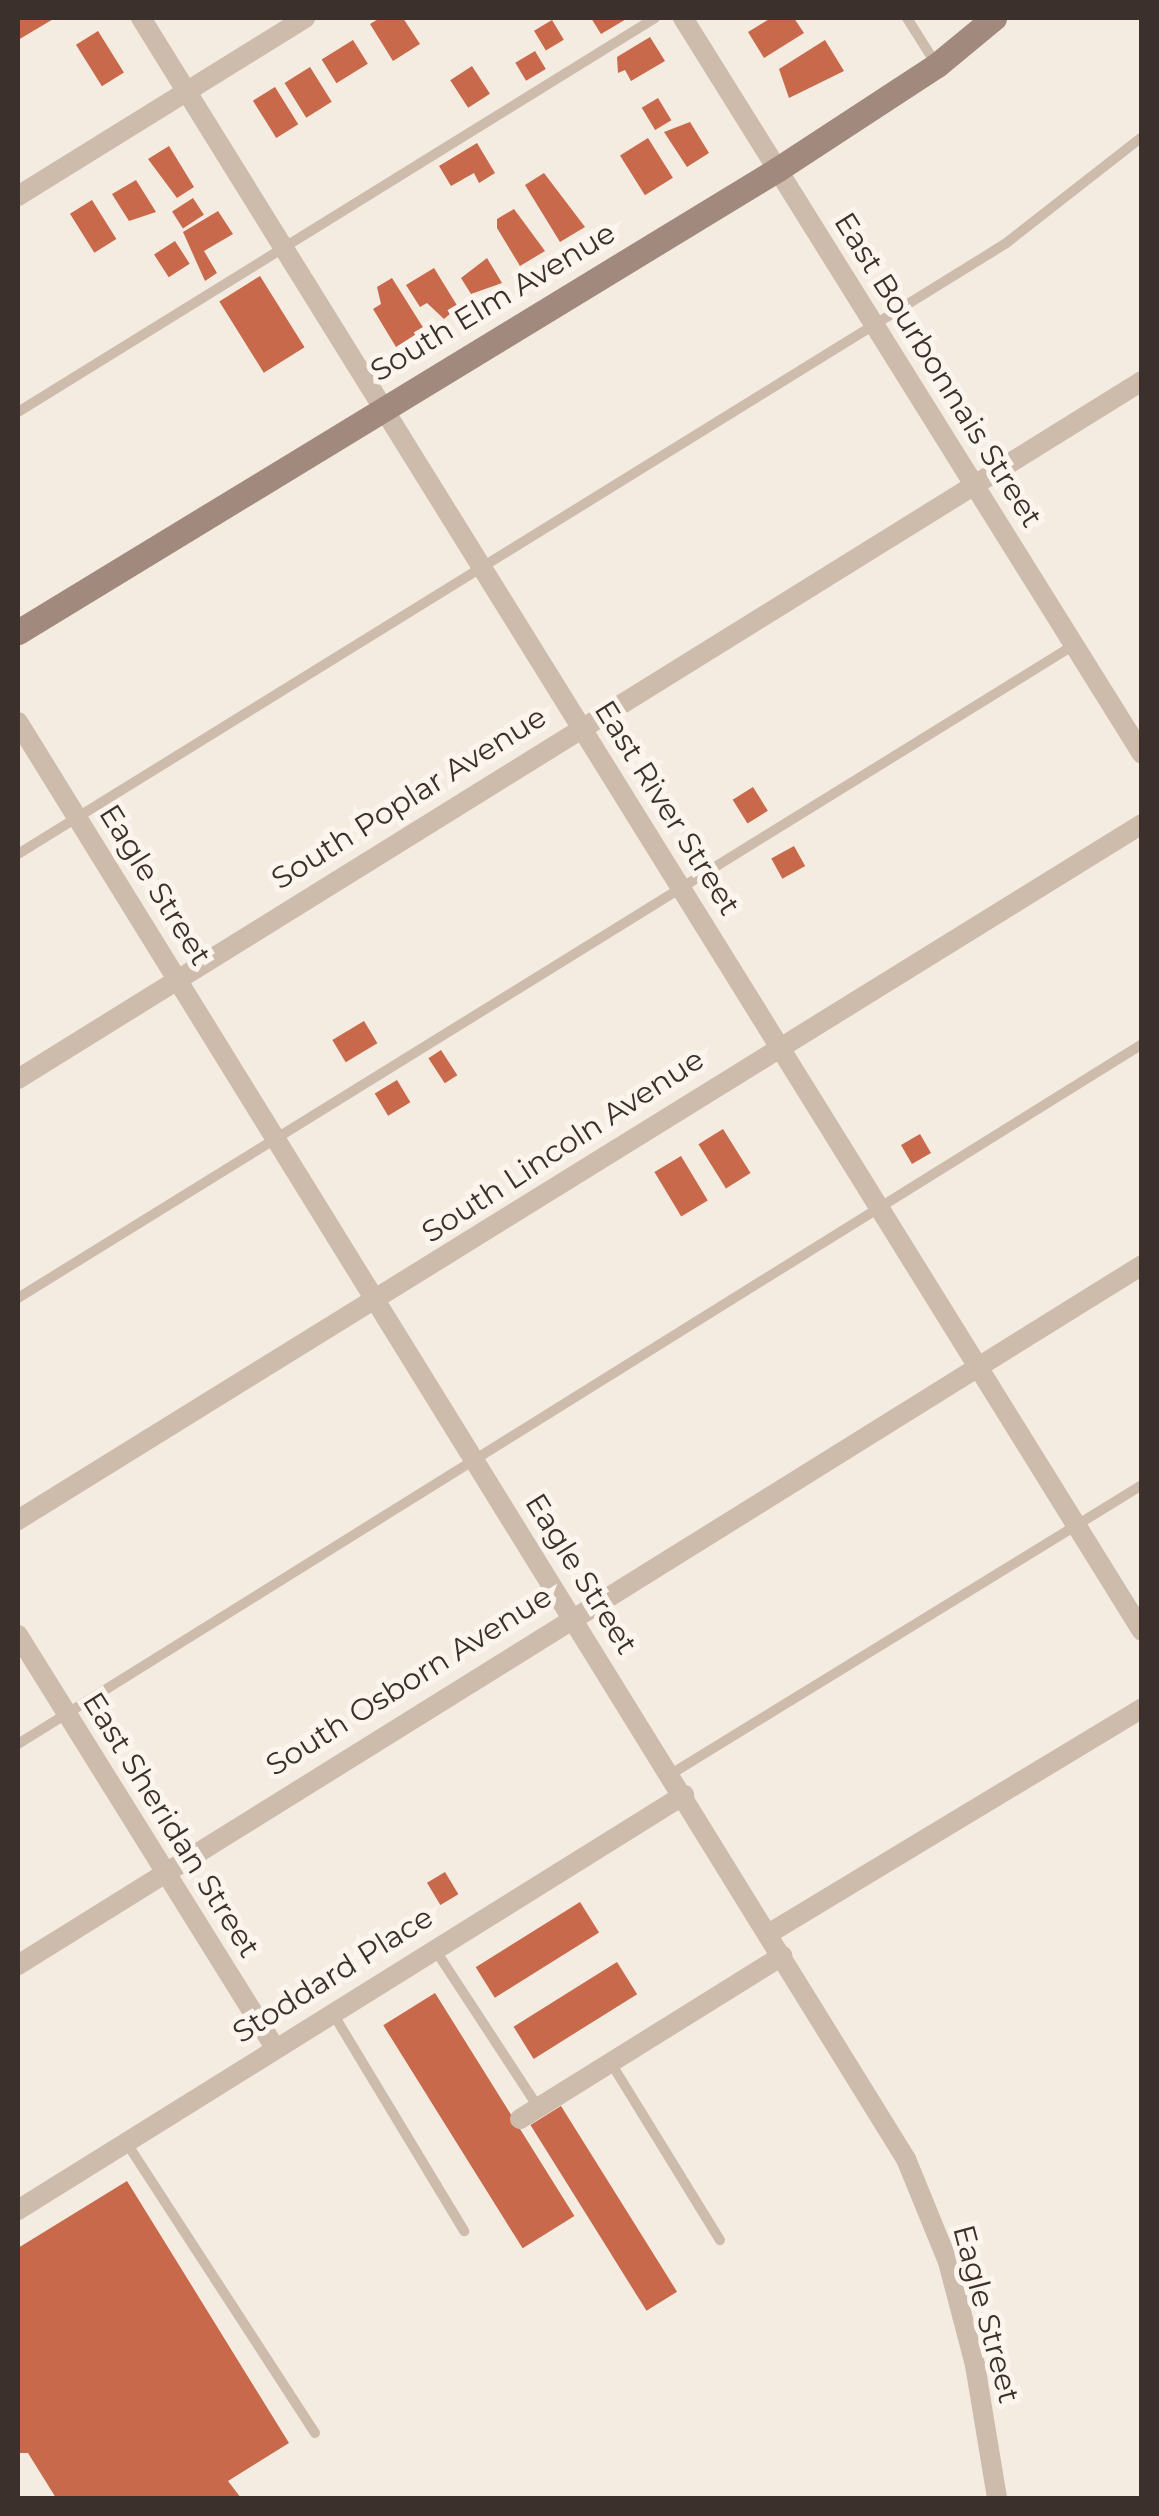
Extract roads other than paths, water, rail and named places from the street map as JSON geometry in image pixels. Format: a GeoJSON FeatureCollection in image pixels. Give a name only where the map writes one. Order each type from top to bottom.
{"type":"FeatureCollection","features":[{"type":"Feature","properties":{"kind":"street","name":"East River Street"},"geometry":{"type":"LineString","coordinates":[[141,18],[1142,1631]]}},
{"type":"Feature","properties":{"kind":"street"},"geometry":{"type":"LineString","coordinates":[[18,196],[305,18]]}},
{"type":"Feature","properties":{"kind":"street","name":"East Bourbonnais Street"},"geometry":{"type":"LineString","coordinates":[[683,18],[1142,754]]}},
{"type":"Feature","properties":{"kind":"street","name":"South Elm Avenue"},"geometry":{"type":"LineString","coordinates":[[18,632],[778,169],[937,65],[994,18]]}},
{"type":"Feature","properties":{"kind":"street","name":"South Poplar Avenue"},"geometry":{"type":"LineString","coordinates":[[18,1080],[580,725],[1141,384]]}},
{"type":"Feature","properties":{"kind":"street","name":"Eagle Street"},"geometry":{"type":"LineString","coordinates":[[18,722],[374,1304],[572,1614],[906,2159],[948,2262],[975,2365],[997,2498]]}},
{"type":"Feature","properties":{"kind":"street","name":"South Lincoln Avenue"},"geometry":{"type":"LineString","coordinates":[[18,1520],[374,1304],[777,1044],[1142,824]]}},
{"type":"Feature","properties":{"kind":"street","name":"South Osborn Avenue"},"geometry":{"type":"LineString","coordinates":[[18,1965],[572,1614],[1142,1265]]}},
{"type":"Feature","properties":{"kind":"street","name":"East Sheridan Street"},"geometry":{"type":"LineString","coordinates":[[18,1635],[274,2047]]}},
{"type":"Feature","properties":{"kind":"street"},"geometry":{"type":"LineString","coordinates":[[768,1934],[1142,1708]]}},
{"type":"Feature","properties":{"kind":"street","name":"Stoddard Place"},"geometry":{"type":"LineString","coordinates":[[18,2210],[331,2011],[684,1795]]}},
{"type":"Feature","properties":{"kind":"street"},"geometry":{"type":"LineString","coordinates":[[529,2113],[782,1956]]}},
{"type":"Feature","properties":{"kind":"lane"},"geometry":{"type":"LineString","coordinates":[[18,412],[655,18]]}},
{"type":"Feature","properties":{"kind":"lane"},"geometry":{"type":"LineString","coordinates":[[907,18],[937,65]]}},
{"type":"Feature","properties":{"kind":"lane"},"geometry":{"type":"LineString","coordinates":[[18,854],[1043,218],[1142,137]]}},
{"type":"Feature","properties":{"kind":"lane"},"geometry":{"type":"LineString","coordinates":[[18,1298],[1074,645]]}},
{"type":"Feature","properties":{"kind":"lane"},"geometry":{"type":"LineString","coordinates":[[18,1744],[1142,1044]]}},
{"type":"Feature","properties":{"kind":"lane"},"geometry":{"type":"LineString","coordinates":[[671,1774],[1142,1486]]}},
{"type":"Feature","properties":{"kind":"lane"},"geometry":{"type":"LineString","coordinates":[[434,1947],[529,2113]]}},
{"type":"Feature","properties":{"kind":"lane"},"geometry":{"type":"LineString","coordinates":[[331,2011],[464,2231]]}},
{"type":"Feature","properties":{"kind":"lane"},"geometry":{"type":"LineString","coordinates":[[610,2062],[720,2240]]}},
{"type":"Feature","properties":{"kind":"lane"},"geometry":{"type":"LineString","coordinates":[[125,2141],[315,2433]]}}]}
